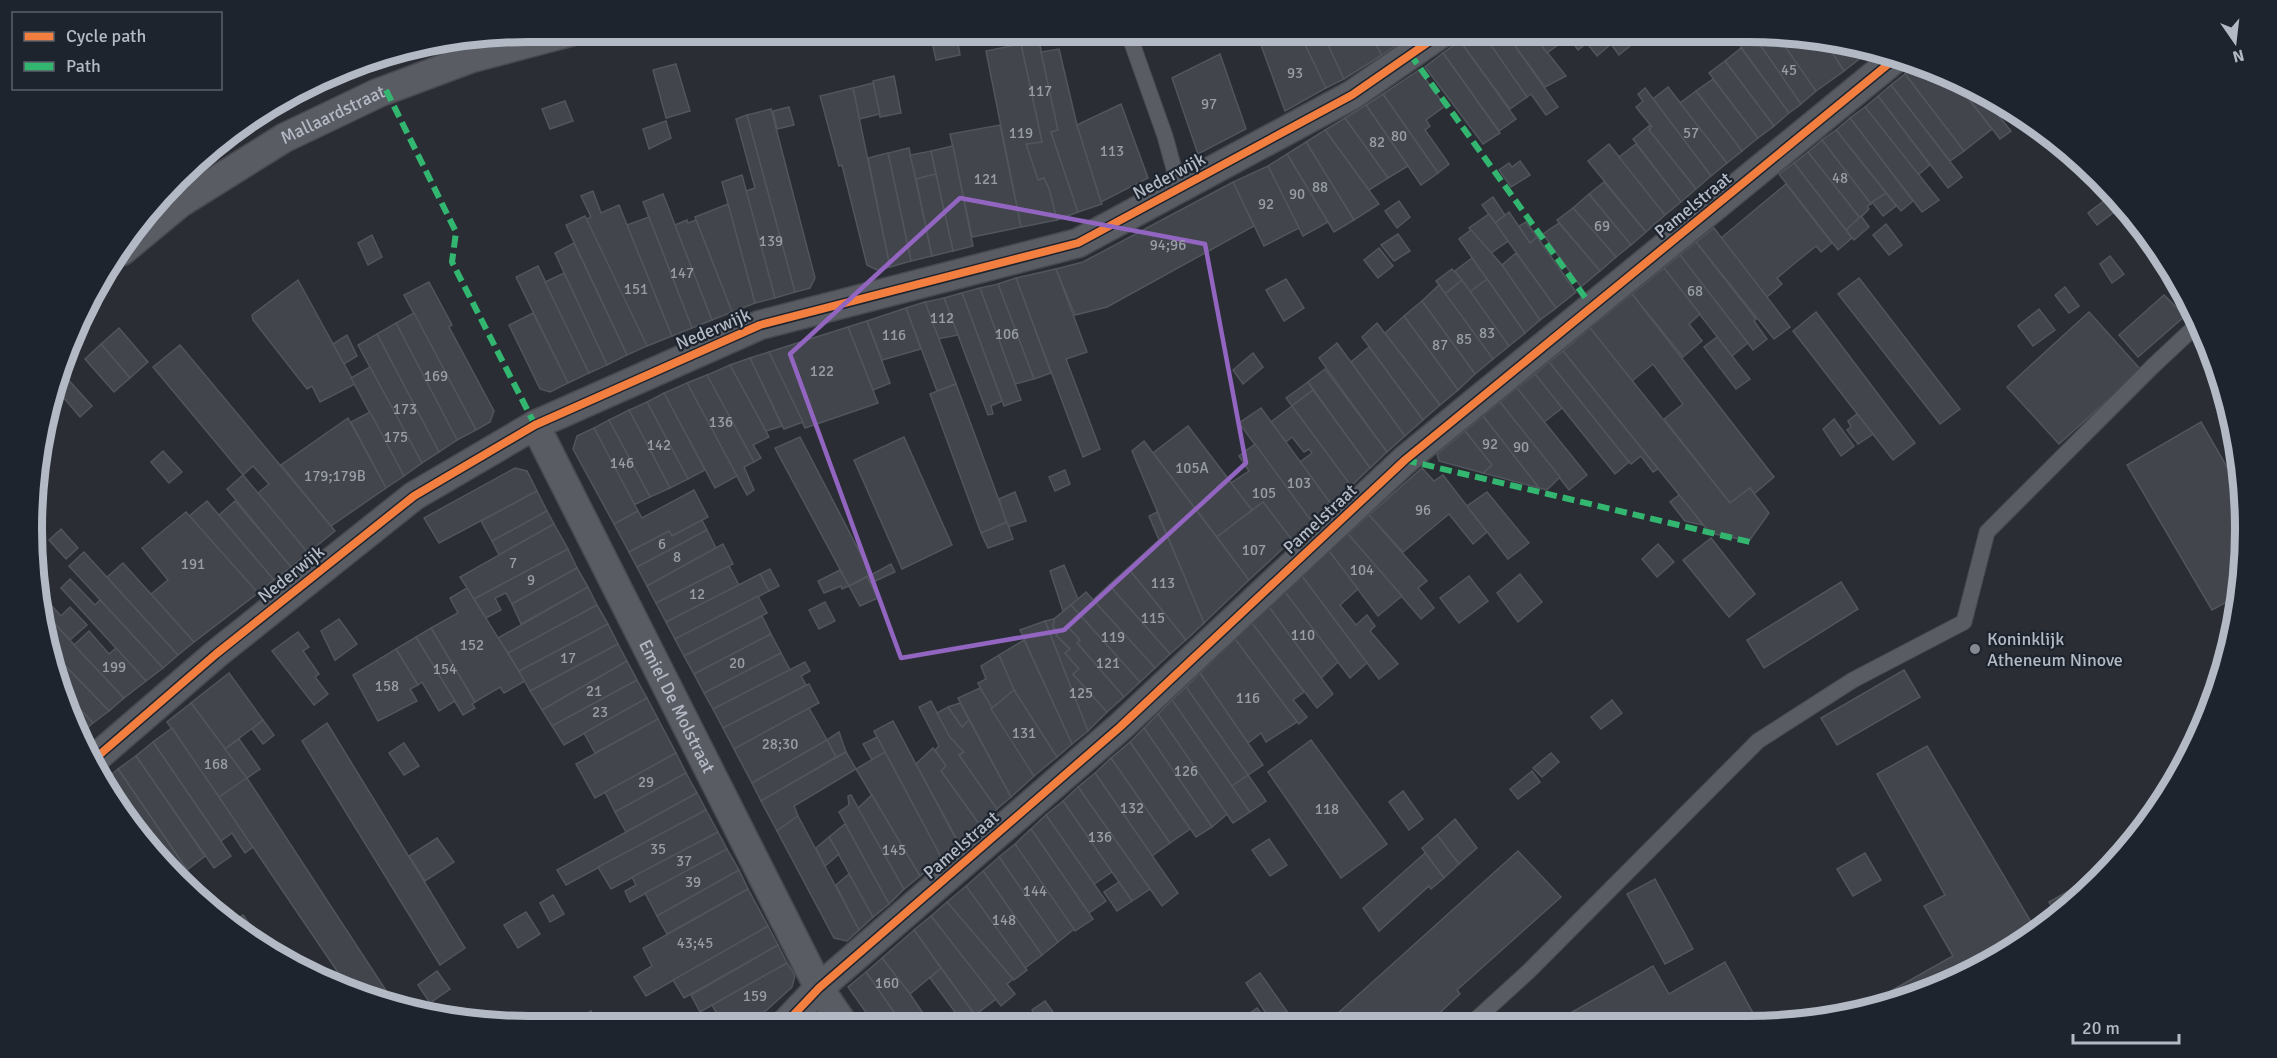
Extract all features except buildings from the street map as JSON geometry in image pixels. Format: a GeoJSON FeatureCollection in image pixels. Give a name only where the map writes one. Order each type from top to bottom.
{"type":"FeatureCollection","features":[{"type":"Feature","properties":{"kind":"street","name":"Mallaardstraat"},"geometry":{"type":"LineString","coordinates":[[142,235],[180,203],[284,138],[451,55],[516,42]]}},
{"type":"Feature","properties":{"kind":"street","name":"Nederwijk"},"geometry":{"type":"LineString","coordinates":[[98,756],[216,654],[414,496],[535,425],[760,325],[1078,243],[1352,94],[1428,42]]}},
{"type":"Feature","properties":{"kind":"street","name":"Pamelstraat"},"geometry":{"type":"LineString","coordinates":[[792,1016],[819,988],[1120,727],[1405,460],[1889,63]]}},
{"type":"Feature","properties":{"kind":"street","name":"Emiel De Molstraat"},"geometry":{"type":"LineString","coordinates":[[535,425],[819,988],[838,1016]]}},
{"type":"Feature","properties":{"kind":"lane"},"geometry":{"type":"LineString","coordinates":[[1131,42],[1179,187]]}},
{"type":"Feature","properties":{"kind":"lane"},"geometry":{"type":"LineString","coordinates":[[1480,1016],[1529,972],[1758,741],[1853,680],[1964,622],[1988,532],[2192,329]]}},
{"type":"Feature","properties":{"kind":"highlighted area"},"geometry":{"type":"Polygon","coordinates":[[[960,198],[1205,244],[1246,463],[1064,630],[901,658],[790,354],[960,198]]]}},
{"type":"Feature","properties":{"kind":"marked path"},"geometry":{"type":"LineString","coordinates":[[1410,54],[1592,307]]}},
{"type":"Feature","properties":{"kind":"marked path"},"geometry":{"type":"LineString","coordinates":[[386,90],[456,232],[452,262],[535,425]]}},
{"type":"Feature","properties":{"kind":"marked path"},"geometry":{"type":"LineString","coordinates":[[1405,460],[1754,543]]}},
{"type":"Feature","properties":{"kind":"cycle path"},"geometry":{"type":"LineString","coordinates":[[98,756],[216,654],[414,496],[535,425],[760,325],[1078,243],[1352,95],[1429,42]]}},
{"type":"Feature","properties":{"kind":"cycle path"},"geometry":{"type":"LineString","coordinates":[[792,1016],[819,988],[1120,727],[1405,460],[1889,63]]}},
{"type":"Feature","properties":{"kind":"place","name":"Koninklijk Atheneum Ninove"},"geometry":{"type":"Point","coordinates":[1975,649]}}]}
